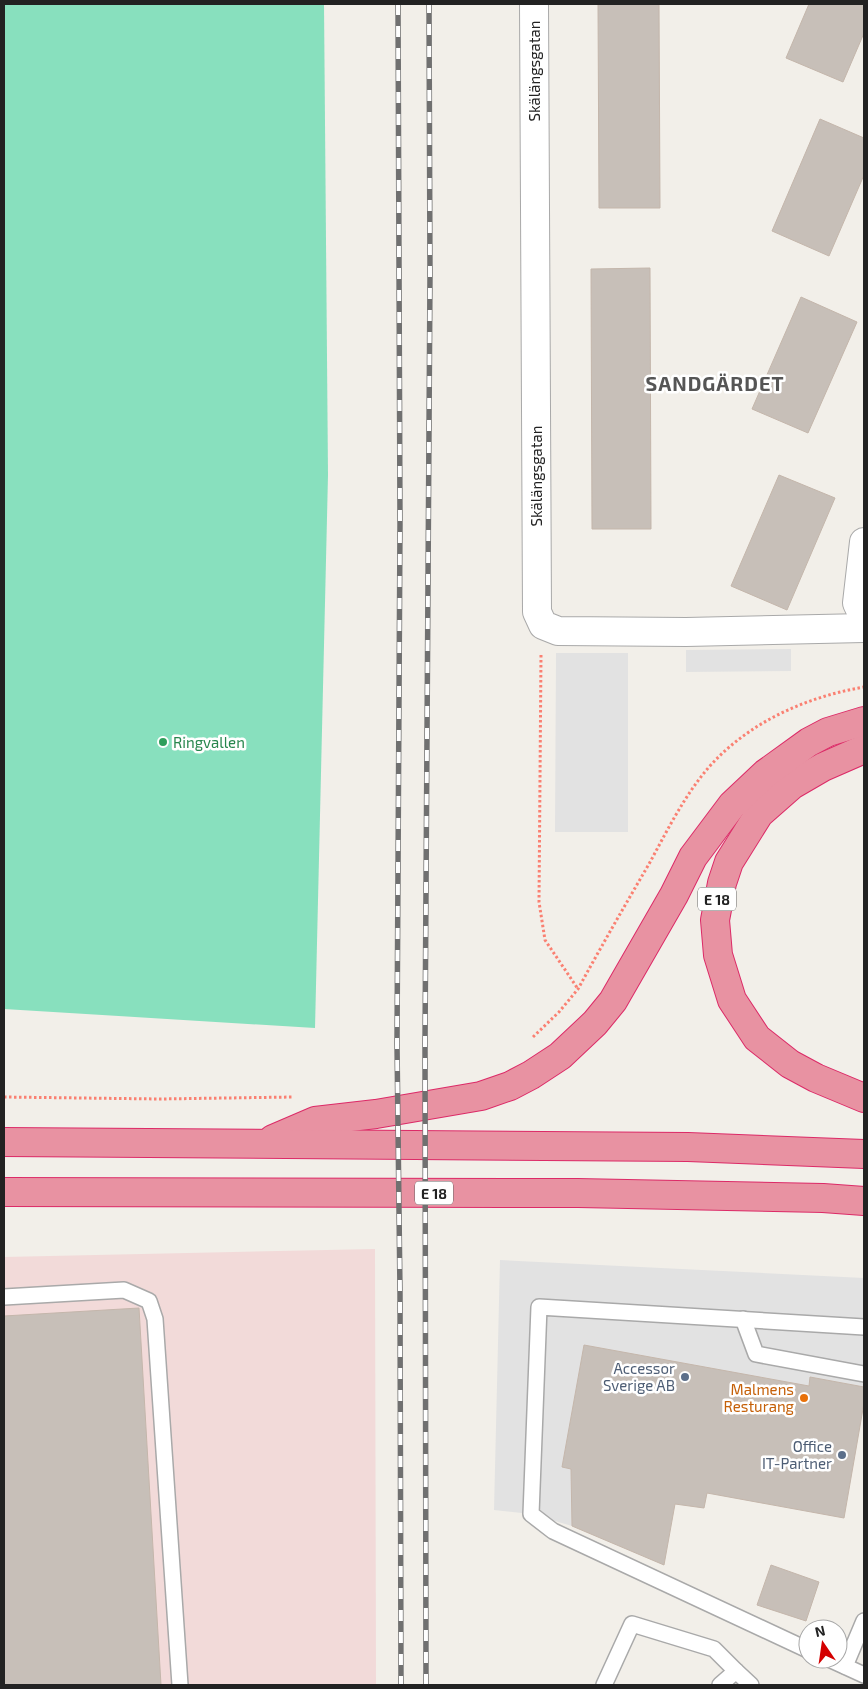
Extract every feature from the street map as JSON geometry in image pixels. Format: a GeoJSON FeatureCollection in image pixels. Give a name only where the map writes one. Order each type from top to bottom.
{"type":"FeatureCollection","features":[{"type":"Feature","properties":{"kind":"highway","name":"E 18"},"geometry":{"type":"LineString","coordinates":[[264,1143],[314,1121],[376,1114],[481,1096],[510,1086],[560,1056],[595,1023],[613,1001],[674,895],[693,857],[732,805],[766,773],[809,742],[828,732],[864,721]]}},
{"type":"Feature","properties":{"kind":"highway","name":"E 18"},"geometry":{"type":"LineString","coordinates":[[864,749],[823,767],[792,785],[759,814],[729,862],[722,883],[715,920],[718,955],[732,1000],[757,1038],[790,1064],[809,1075],[864,1098]]}},
{"type":"Feature","properties":{"kind":"highway","name":"E 18"},"geometry":{"type":"LineString","coordinates":[[4,1142],[697,1147],[864,1154]]}},
{"type":"Feature","properties":{"kind":"highway","name":"E 18"},"geometry":{"type":"LineString","coordinates":[[4,1192],[578,1193],[823,1198],[864,1202]]}},
{"type":"Feature","properties":{"kind":"street","name":"Skälängsgatan"},"geometry":{"type":"LineString","coordinates":[[534,4],[537,612],[543,625]]}},
{"type":"Feature","properties":{"kind":"street"},"geometry":{"type":"LineString","coordinates":[[864,542],[857,603],[864,618]]}},
{"type":"Feature","properties":{"kind":"street"},"geometry":{"type":"LineString","coordinates":[[543,625],[558,630],[676,632],[864,628]]}},
{"type":"Feature","properties":{"kind":"lane"},"geometry":{"type":"LineString","coordinates":[[4,1297],[124,1290],[149,1301],[155,1319],[180,1685]]}},
{"type":"Feature","properties":{"kind":"lane"},"geometry":{"type":"LineString","coordinates":[[798,1645],[553,1531],[531,1514],[538,1307],[864,1327]]}},
{"type":"Feature","properties":{"kind":"lane"},"geometry":{"type":"LineString","coordinates":[[742,1319],[756,1354],[864,1374]]}},
{"type":"Feature","properties":{"kind":"lane"},"geometry":{"type":"LineString","coordinates":[[848,1659],[864,1621]]}},
{"type":"Feature","properties":{"kind":"lane"},"geometry":{"type":"LineString","coordinates":[[604,1685],[632,1624],[714,1649],[751,1685]]}},
{"type":"Feature","properties":{"kind":"lane"},"geometry":{"type":"LineString","coordinates":[[848,1667],[864,1675]]}},
{"type":"Feature","properties":{"kind":"lane"},"geometry":{"type":"LineString","coordinates":[[720,1685],[736,1671]]}},
{"type":"Feature","properties":{"kind":"path"},"geometry":{"type":"LineString","coordinates":[[530,1039],[559,1012],[578,989],[545,940],[539,902],[541,655],[543,625]]}},
{"type":"Feature","properties":{"kind":"path"},"geometry":{"type":"LineString","coordinates":[[4,1096],[159,1099],[301,1097]]}},
{"type":"Feature","properties":{"kind":"shaded area"},"geometry":{"type":"Polygon","coordinates":[[[791,649],[791,671],[686,672],[686,650],[791,649]]]}},
{"type":"Feature","properties":{"kind":"shaded area"},"geometry":{"type":"Polygon","coordinates":[[[556,653],[628,653],[628,832],[555,832],[556,653]]]}},
{"type":"Feature","properties":{"kind":"shaded area"},"geometry":{"type":"Polygon","coordinates":[[[375,1249],[376,1685],[4,1685],[4,1257],[375,1249]]]}},
{"type":"Feature","properties":{"kind":"shaded area"},"geometry":{"type":"Polygon","coordinates":[[[500,1260],[864,1278],[864,1387],[811,1377],[809,1386],[584,1345],[562,1467],[571,1469],[572,1526],[531,1514],[494,1510],[500,1260]]]}},
{"type":"Feature","properties":{"kind":"green space","name":"Ringvallen"},"geometry":{"type":"Polygon","coordinates":[[[4,4],[324,4],[328,475],[315,1028],[4,1009],[4,4]]]}},
{"type":"Feature","properties":{"kind":"building"},"geometry":{"type":"Polygon","coordinates":[[[598,4],[659,4],[660,208],[599,208],[598,4]]]}},
{"type":"Feature","properties":{"kind":"building"},"geometry":{"type":"Polygon","coordinates":[[[809,4],[864,4],[864,33],[843,82],[786,58],[809,4]]]}},
{"type":"Feature","properties":{"kind":"building"},"geometry":{"type":"Polygon","coordinates":[[[820,119],[864,138],[864,175],[829,256],[772,231],[820,119]]]}},
{"type":"Feature","properties":{"kind":"building"},"geometry":{"type":"Polygon","coordinates":[[[650,268],[651,529],[592,529],[591,269],[650,268]]]}},
{"type":"Feature","properties":{"kind":"building"},"geometry":{"type":"Polygon","coordinates":[[[801,297],[857,322],[808,433],[752,409],[801,297]]]}},
{"type":"Feature","properties":{"kind":"building"},"geometry":{"type":"Polygon","coordinates":[[[779,475],[835,498],[787,610],[731,586],[779,475]]]}},
{"type":"Feature","properties":{"kind":"building"},"geometry":{"type":"Polygon","coordinates":[[[139,1308],[161,1685],[4,1685],[4,1316],[139,1308]]]}},
{"type":"Feature","properties":{"kind":"building"},"geometry":{"type":"Polygon","coordinates":[[[584,1345],[809,1386],[810,1377],[864,1387],[864,1403],[844,1518],[707,1493],[704,1508],[675,1504],[664,1565],[572,1526],[571,1469],[562,1467],[584,1345]]]}},
{"type":"Feature","properties":{"kind":"building"},"geometry":{"type":"Polygon","coordinates":[[[771,1565],[819,1582],[807,1619],[800,1619],[757,1605],[771,1565]]]}},
{"type":"Feature","properties":{"kind":"railway"},"geometry":{"type":"LineString","coordinates":[[398,4],[400,524],[397,1044],[401,1685]]}},
{"type":"Feature","properties":{"kind":"railway"},"geometry":{"type":"LineString","coordinates":[[426,1685],[425,1044],[430,275],[429,4]]}},
{"type":"Feature","properties":{"kind":"place","name":"Ringvallen"},"geometry":{"type":"Point","coordinates":[163,742]}},
{"type":"Feature","properties":{"kind":"place","name":"Accessor Sverige AB"},"geometry":{"type":"Point","coordinates":[685,1377]}},
{"type":"Feature","properties":{"kind":"place","name":"Malmens Resturang"},"geometry":{"type":"Point","coordinates":[804,1398]}},
{"type":"Feature","properties":{"kind":"place","name":"Office IT-Partner"},"geometry":{"type":"Point","coordinates":[842,1455]}},
{"type":"Feature","properties":{"kind":"district","name":"SANDGÄRDET"},"geometry":{"type":"Point","coordinates":[715,383]}}]}
